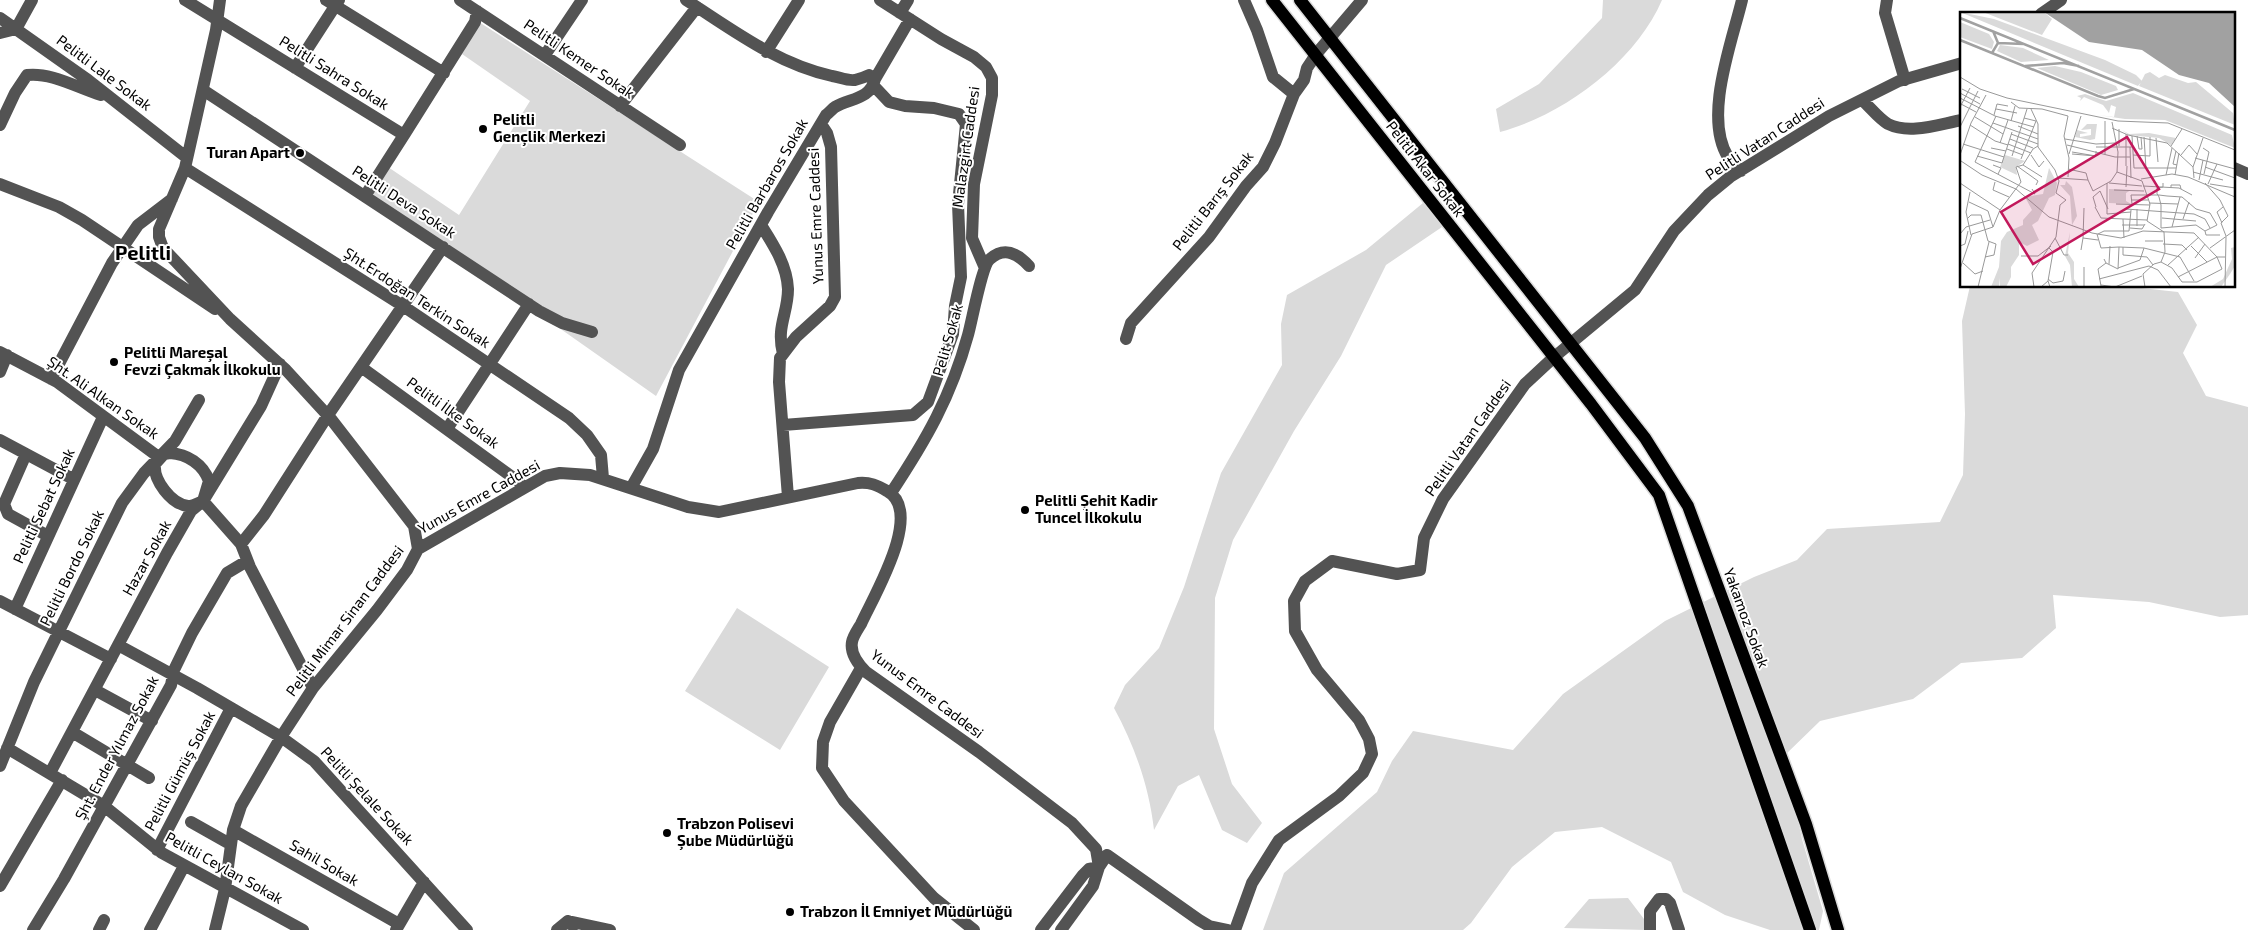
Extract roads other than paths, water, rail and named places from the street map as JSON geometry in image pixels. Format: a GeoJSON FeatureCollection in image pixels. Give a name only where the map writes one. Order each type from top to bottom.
{"type":"FeatureCollection","features":[{"type":"Feature","properties":{"kind":"main road","name":"Pelitli Akar Sokak"},"geometry":{"type":"LineString","coordinates":[[1272,0],[1553,358]]}},
{"type":"Feature","properties":{"kind":"main road","name":"Pelitli Akar Sokak"},"geometry":{"type":"LineString","coordinates":[[1300,0],[1571,344]]}},
{"type":"Feature","properties":{"kind":"main road","name":"Yakamoz Sokak"},"geometry":{"type":"LineString","coordinates":[[1571,344],[1645,438],[1688,506],[1806,824],[1838,930]]}},
{"type":"Feature","properties":{"kind":"main road"},"geometry":{"type":"LineString","coordinates":[[1553,358],[1608,426],[1659,494],[1810,930]]}},
{"type":"Feature","properties":{"kind":"street"},"geometry":{"type":"LineString","coordinates":[[0,33],[16,29],[32,0]]}},
{"type":"Feature","properties":{"kind":"street","name":"Pelitli Sahra Sokak"},"geometry":{"type":"LineString","coordinates":[[185,0],[404,135]]}},
{"type":"Feature","properties":{"kind":"street","name":"Pelitli Mimar Sinan Caddesi"},"geometry":{"type":"LineString","coordinates":[[215,930],[225,888],[230,844],[241,806],[281,737],[314,688],[382,604],[407,570],[418,549],[414,526],[328,415],[280,364],[230,319],[163,248],[159,237],[159,229],[185,163],[203,90],[220,0]]}},
{"type":"Feature","properties":{"kind":"street","name":"Pelitli Kemer Sokak"},"geometry":{"type":"LineString","coordinates":[[460,0],[680,145]]}},
{"type":"Feature","properties":{"kind":"street"},"geometry":{"type":"LineString","coordinates":[[545,55],[582,0]]}},
{"type":"Feature","properties":{"kind":"street"},"geometry":{"type":"LineString","coordinates":[[766,52],[799,0]]}},
{"type":"Feature","properties":{"kind":"street","name":"Malazgirt Caddesi"},"geometry":{"type":"LineString","coordinates":[[880,0],[957,49],[974,57],[986,67],[992,78],[990,103],[974,184],[972,238],[984,266]]}},
{"type":"Feature","properties":{"kind":"street"},"geometry":{"type":"LineString","coordinates":[[874,82],[905,16],[908,0]]}},
{"type":"Feature","properties":{"kind":"street"},"geometry":{"type":"LineString","coordinates":[[1244,0],[1258,30],[1273,77],[1294,94]]}},
{"type":"Feature","properties":{"kind":"street","name":"Pelitli Barış Sokak"},"geometry":{"type":"LineString","coordinates":[[1126,339],[1131,323],[1208,237],[1246,186],[1263,167],[1275,143],[1294,94],[1304,80],[1315,56],[1362,0]]}},
{"type":"Feature","properties":{"kind":"street"},"geometry":{"type":"LineString","coordinates":[[1741,171],[1728,157],[1719,132],[1719,94],[1742,0]]}},
{"type":"Feature","properties":{"kind":"street"},"geometry":{"type":"LineString","coordinates":[[1887,0],[1885,13],[1905,80]]}},
{"type":"Feature","properties":{"kind":"street"},"geometry":{"type":"LineString","coordinates":[[2044,12],[2061,0]]}},
{"type":"Feature","properties":{"kind":"street"},"geometry":{"type":"LineString","coordinates":[[295,68],[334,2],[444,73]]}},
{"type":"Feature","properties":{"kind":"street"},"geometry":{"type":"LineString","coordinates":[[620,106],[691,3],[766,52],[813,72],[849,80],[869,76],[889,102],[905,106],[934,108],[959,114],[966,124],[958,204],[961,277],[954,306],[953,334],[928,402],[913,415],[783,425]]}},
{"type":"Feature","properties":{"kind":"street"},"geometry":{"type":"LineString","coordinates":[[365,196],[475,22],[477,11]]}},
{"type":"Feature","properties":{"kind":"street","name":"Pelitli Lale Sokak"},"geometry":{"type":"LineString","coordinates":[[0,18],[110,98],[185,163]]}},
{"type":"Feature","properties":{"kind":"street","name":"Pelitli Vatan Caddesi"},"geometry":{"type":"LineString","coordinates":[[1235,930],[1252,883],[1279,840],[1339,796],[1362,773],[1372,754],[1369,739],[1358,720],[1317,670],[1295,631],[1294,601],[1305,581],[1332,561],[1397,574],[1420,570],[1424,538],[1443,499],[1525,384],[1553,358],[1635,290],[1674,231],[1708,195],[1741,171],[1829,116],[1899,81],[1960,63]]}},
{"type":"Feature","properties":{"kind":"street"},"geometry":{"type":"LineString","coordinates":[[0,125],[15,93],[27,75],[36,74],[49,77],[110,98]]}},
{"type":"Feature","properties":{"kind":"street","name":"Pelitli Barbaros Sokak"},"geometry":{"type":"LineString","coordinates":[[631,488],[653,449],[679,370],[821,124],[834,107],[866,94],[874,82]]}},
{"type":"Feature","properties":{"kind":"street","name":"Pelitli Deva Sokak"},"geometry":{"type":"LineString","coordinates":[[203,90],[529,304],[562,323],[592,332]]}},
{"type":"Feature","properties":{"kind":"street"},"geometry":{"type":"LineString","coordinates":[[1862,100],[1887,124],[1903,128],[1924,127],[1960,120]]}},
{"type":"Feature","properties":{"kind":"street","name":"Yunus Emre Caddesi"},"geometry":{"type":"LineString","coordinates":[[783,354],[796,337],[830,306],[835,298],[831,147],[827,133],[821,124]]}},
{"type":"Feature","properties":{"kind":"street","name":"Şht.Erdoğan Terkin Sokak"},"geometry":{"type":"LineString","coordinates":[[185,163],[569,418],[587,435],[600,455],[603,478]]}},
{"type":"Feature","properties":{"kind":"street"},"geometry":{"type":"LineString","coordinates":[[2236,169],[2248,174]]}},
{"type":"Feature","properties":{"kind":"street"},"geometry":{"type":"LineString","coordinates":[[0,184],[59,207],[123,247],[230,319]]}},
{"type":"Feature","properties":{"kind":"street"},"geometry":{"type":"LineString","coordinates":[[51,379],[112,263],[138,225],[172,199]]}},
{"type":"Feature","properties":{"kind":"street"},"geometry":{"type":"LineString","coordinates":[[761,225],[774,245],[786,275],[788,290],[780,326],[780,342],[783,354],[779,370],[788,497]]}},
{"type":"Feature","properties":{"kind":"street"},"geometry":{"type":"LineString","coordinates":[[241,544],[264,515],[328,415],[443,247]]}},
{"type":"Feature","properties":{"kind":"street"},"geometry":{"type":"LineString","coordinates":[[984,266],[999,253],[1008,252],[1019,255],[1029,266]]}},
{"type":"Feature","properties":{"kind":"street","name":"Pelit Sokak"},"geometry":{"type":"LineString","coordinates":[[892,493],[925,441],[957,375],[981,287],[984,266]]}},
{"type":"Feature","properties":{"kind":"street"},"geometry":{"type":"LineString","coordinates":[[447,429],[529,304]]}},
{"type":"Feature","properties":{"kind":"street"},"geometry":{"type":"LineString","coordinates":[[0,372],[4,353]]}},
{"type":"Feature","properties":{"kind":"street","name":"Şht. Ali Alkan Sokak"},"geometry":{"type":"LineString","coordinates":[[4,353],[51,379],[160,458]]}},
{"type":"Feature","properties":{"kind":"street","name":"Hazar Sokak"},"geometry":{"type":"LineString","coordinates":[[50,773],[191,511],[203,501],[261,406],[280,364]]}},
{"type":"Feature","properties":{"kind":"street","name":"Pelitli İlke Sokak"},"geometry":{"type":"LineString","coordinates":[[361,367],[519,482],[524,488]]}},
{"type":"Feature","properties":{"kind":"street","name":"Pelitli Bordo Sokak"},"geometry":{"type":"LineString","coordinates":[[0,766],[34,682],[122,503],[144,473],[175,441],[199,400]]}},
{"type":"Feature","properties":{"kind":"street","name":"Pelitli Sebat Sokak"},"geometry":{"type":"LineString","coordinates":[[15,609],[103,417]]}},
{"type":"Feature","properties":{"kind":"street"},"geometry":{"type":"LineString","coordinates":[[0,440],[73,480]]}},
{"type":"Feature","properties":{"kind":"street","name":"Şht. Ali Alkan Sokak"},"geometry":{"type":"LineString","coordinates":[[170,453],[180,454],[190,458],[202,468],[209,481],[203,501],[190,506],[184,505],[164,490],[155,476],[155,464],[160,458],[170,453]]}},
{"type":"Feature","properties":{"kind":"street"},"geometry":{"type":"LineString","coordinates":[[26,454],[4,504],[8,514],[48,536]]}},
{"type":"Feature","properties":{"kind":"street","name":"Yunus Emre Caddesi"},"geometry":{"type":"LineString","coordinates":[[418,549],[545,476],[560,473],[603,478],[688,508],[719,512],[868,482],[892,493],[899,504],[902,515],[899,534],[890,562],[852,642],[856,661],[861,668],[979,752],[1072,823],[1096,849],[1099,867]]}},
{"type":"Feature","properties":{"kind":"street"},"geometry":{"type":"LineString","coordinates":[[203,501],[241,544],[247,561],[314,688]]}},
{"type":"Feature","properties":{"kind":"street","name":"Şht. Ender Yılmaz Sokak"},"geometry":{"type":"LineString","coordinates":[[33,930],[64,879],[126,764],[152,721],[171,685],[173,675],[192,633],[227,573],[247,561]]}},
{"type":"Feature","properties":{"kind":"street"},"geometry":{"type":"LineString","coordinates":[[0,601],[111,659]]}},
{"type":"Feature","properties":{"kind":"street","name":"Pelitli Şelale Sokak"},"geometry":{"type":"LineString","coordinates":[[118,645],[281,737],[314,761],[467,930]]}},
{"type":"Feature","properties":{"kind":"street"},"geometry":{"type":"LineString","coordinates":[[861,668],[830,722],[823,742],[822,768],[844,801],[934,898],[974,930]]}},
{"type":"Feature","properties":{"kind":"street"},"geometry":{"type":"LineString","coordinates":[[95,690],[152,721]]}},
{"type":"Feature","properties":{"kind":"street","name":"Pelitli Gümüş Sokak"},"geometry":{"type":"LineString","coordinates":[[157,850],[231,708]]}},
{"type":"Feature","properties":{"kind":"street"},"geometry":{"type":"LineString","coordinates":[[72,732],[149,778]]}},
{"type":"Feature","properties":{"kind":"street","name":"Pelitli Ceylan Sokak"},"geometry":{"type":"LineString","coordinates":[[8,748],[104,806],[157,850],[303,930]]}},
{"type":"Feature","properties":{"kind":"street"},"geometry":{"type":"LineString","coordinates":[[0,886],[62,780]]}},
{"type":"Feature","properties":{"kind":"street"},"geometry":{"type":"LineString","coordinates":[[190,822],[230,844]]}},
{"type":"Feature","properties":{"kind":"street","name":"Sahil Sokak"},"geometry":{"type":"LineString","coordinates":[[233,830],[397,927]]}},
{"type":"Feature","properties":{"kind":"street"},"geometry":{"type":"LineString","coordinates":[[1061,930],[1093,886],[1099,867],[1107,855],[1204,923],[1228,930]]}},
{"type":"Feature","properties":{"kind":"street"},"geometry":{"type":"LineString","coordinates":[[150,930],[184,866]]}},
{"type":"Feature","properties":{"kind":"street"},"geometry":{"type":"LineString","coordinates":[[1041,930],[1089,868],[1099,867]]}},
{"type":"Feature","properties":{"kind":"street"},"geometry":{"type":"LineString","coordinates":[[397,927],[424,882]]}},
{"type":"Feature","properties":{"kind":"street"},"geometry":{"type":"LineString","coordinates":[[1650,930],[1650,911],[1659,900],[1666,899],[1670,903],[1679,930]]}},
{"type":"Feature","properties":{"kind":"street"},"geometry":{"type":"LineString","coordinates":[[557,930],[573,925],[610,930]]}},
{"type":"Feature","properties":{"kind":"place","name":"Pelitli Gençlik Merkezi"},"geometry":{"type":"Point","coordinates":[483,129]}},
{"type":"Feature","properties":{"kind":"place","name":"Turan Apart"},"geometry":{"type":"Point","coordinates":[300,153]}},
{"type":"Feature","properties":{"kind":"place","name":"Pelitli Mareşal Fevzi Çakmak İlkokulu"},"geometry":{"type":"Point","coordinates":[114,362]}},
{"type":"Feature","properties":{"kind":"place","name":"Pelitli Şehit Kadir Tuncel İlkokulu"},"geometry":{"type":"Point","coordinates":[1025,510]}},
{"type":"Feature","properties":{"kind":"place","name":"Trabzon Polisevi Şube Müdürlüğü"},"geometry":{"type":"Point","coordinates":[667,833]}},
{"type":"Feature","properties":{"kind":"place","name":"Trabzon İl Emniyet Müdürlüğü"},"geometry":{"type":"Point","coordinates":[790,912]}},
{"type":"Feature","properties":{"kind":"district","name":"Pelitli"},"geometry":{"type":"Point","coordinates":[143,253]}}]}
